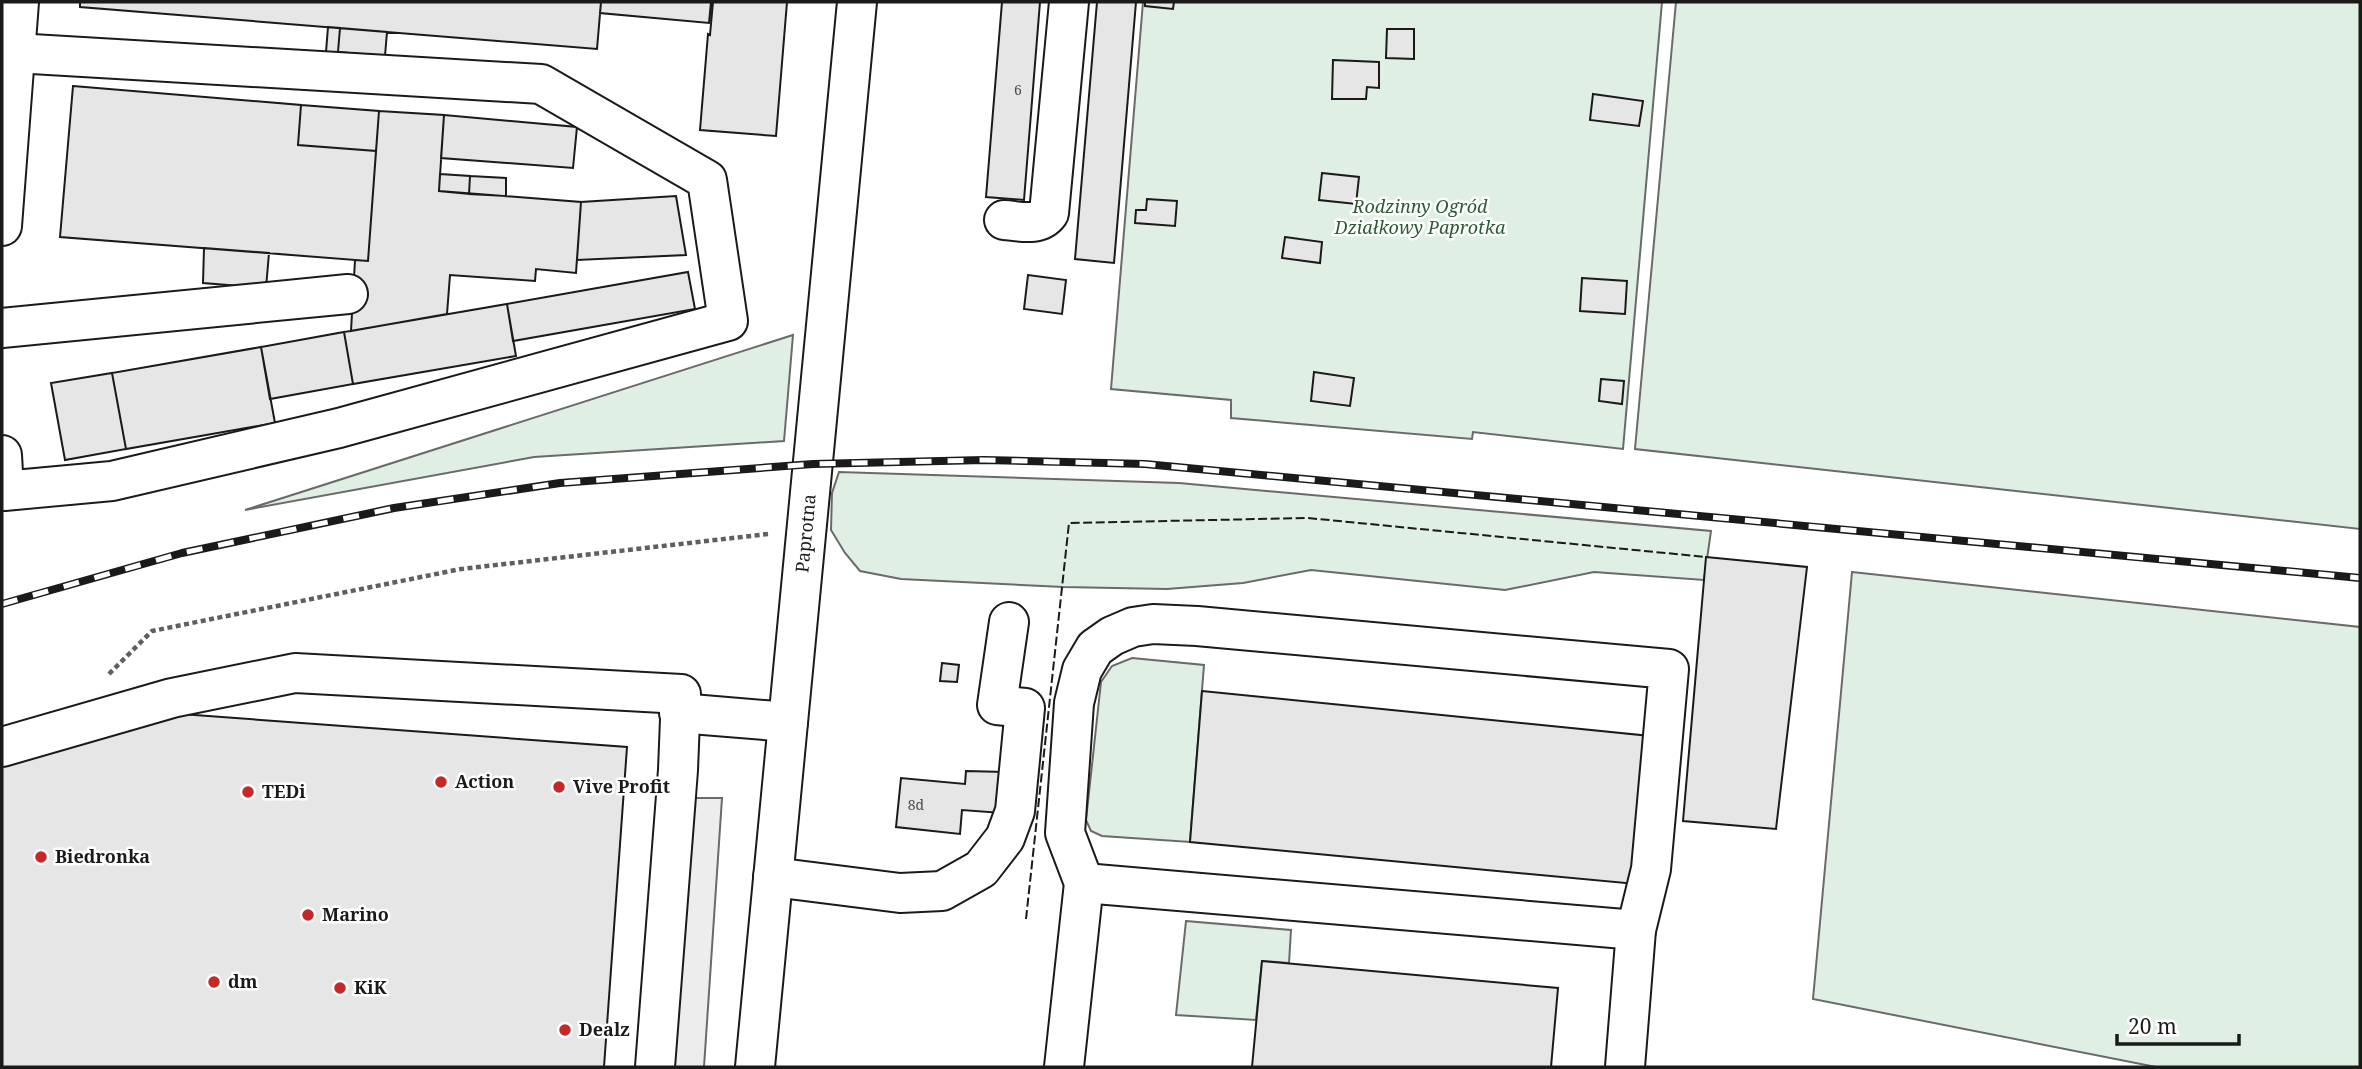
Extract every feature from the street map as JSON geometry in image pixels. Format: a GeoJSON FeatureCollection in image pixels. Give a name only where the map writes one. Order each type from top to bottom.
{"type":"FeatureCollection","features":[{"type":"Feature","properties":{"kind":"street"},"geometry":{"type":"LineString","coordinates":[[2,226],[19,2]]}},
{"type":"Feature","properties":{"kind":"street","name":"Paprotna"},"geometry":{"type":"LineString","coordinates":[[755,1067],[857,2]]}},
{"type":"Feature","properties":{"kind":"street"},"geometry":{"type":"LineString","coordinates":[[1004,220],[1036,222],[1045,219],[1049,213],[1069,2]]}},
{"type":"Feature","properties":{"kind":"street"},"geometry":{"type":"LineString","coordinates":[[2,454],[4,491],[112,481],[339,428],[728,321],[707,180],[541,84],[15,52]]}},
{"type":"Feature","properties":{"kind":"street"},"geometry":{"type":"LineString","coordinates":[[2,328],[348,294]]}},
{"type":"Feature","properties":{"kind":"street"},"geometry":{"type":"LineString","coordinates":[[773,877],[900,892],[942,891],[981,869],[1005,838],[1015,811],[1025,708],[997,705],[1009,622]]}},
{"type":"Feature","properties":{"kind":"street"},"geometry":{"type":"LineString","coordinates":[[1064,1067],[1083,883],[1065,833],[1074,703],[1082,670],[1095,648],[1112,636],[1133,627],[1153,624],[1669,669],[1651,869],[1636,930],[1625,1067]]}},
{"type":"Feature","properties":{"kind":"street"},"geometry":{"type":"LineString","coordinates":[[2,747],[172,698],[295,673],[681,694],[678,771],[655,1067]]}},
{"type":"Feature","properties":{"kind":"street"},"geometry":{"type":"LineString","coordinates":[[680,713],[788,722]]}},
{"type":"Feature","properties":{"kind":"street"},"geometry":{"type":"LineString","coordinates":[[1083,883],[1636,930]]}},
{"type":"Feature","properties":{"kind":"path"},"geometry":{"type":"LineString","coordinates":[[113,715],[108,675],[152,631],[461,569],[807,530]]}},
{"type":"Feature","properties":{"kind":"green space","name":"Rodzinny Ogród Działkowy Paprotka"},"geometry":{"type":"Polygon","coordinates":[[[1143,2],[1662,2],[1623,449],[1473,432],[1472,439],[1231,418],[1231,400],[1111,389],[1143,2]]]}},
{"type":"Feature","properties":{"kind":"green space"},"geometry":{"type":"Polygon","coordinates":[[[1676,2],[2360,2],[2360,529],[1635,449],[1676,2]]]}},
{"type":"Feature","properties":{"kind":"green space"},"geometry":{"type":"Polygon","coordinates":[[[793,335],[784,441],[534,457],[245,510],[793,335]]]}},
{"type":"Feature","properties":{"kind":"green space"},"geometry":{"type":"Polygon","coordinates":[[[839,472],[1179,483],[1711,531],[1704,580],[1594,572],[1505,590],[1311,570],[1243,583],[1167,589],[901,579],[860,571],[831,530],[832,493],[839,472]]]}},
{"type":"Feature","properties":{"kind":"green space"},"geometry":{"type":"Polygon","coordinates":[[[1852,572],[2360,627],[2360,1067],[2156,1067],[1813,999],[1852,572]]]}},
{"type":"Feature","properties":{"kind":"green space"},"geometry":{"type":"Polygon","coordinates":[[[1132,658],[1204,665],[1190,842],[1102,836],[1091,831],[1086,820],[1101,682],[1112,666],[1132,658]]]}},
{"type":"Feature","properties":{"kind":"green space"},"geometry":{"type":"Polygon","coordinates":[[[1186,921],[1291,930],[1289,963],[1262,961],[1256,1020],[1176,1015],[1186,921]]]}},
{"type":"Feature","properties":{"kind":"shaded area"},"geometry":{"type":"Polygon","coordinates":[[[686,798],[722,798],[704,1067],[668,1067],[686,798]]]}},
{"type":"Feature","properties":{"kind":"building"},"geometry":{"type":"Polygon","coordinates":[[[80,2],[601,2],[597,49],[80,7],[80,2]]]}},
{"type":"Feature","properties":{"kind":"building"},"geometry":{"type":"Polygon","coordinates":[[[601,2],[711,2],[709,23],[600,13],[601,2]]]}},
{"type":"Feature","properties":{"kind":"building"},"geometry":{"type":"Polygon","coordinates":[[[713,2],[787,2],[776,136],[700,130],[713,2]]]}},
{"type":"Feature","properties":{"kind":"building"},"geometry":{"type":"Polygon","coordinates":[[[1002,2],[1040,2],[1024,200],[986,197],[1002,2]]]}},
{"type":"Feature","properties":{"kind":"building"},"geometry":{"type":"Polygon","coordinates":[[[1097,2],[1136,2],[1114,263],[1075,259],[1097,2]]]}},
{"type":"Feature","properties":{"kind":"building"},"geometry":{"type":"Polygon","coordinates":[[[1145,2],[1174,2],[1173,9],[1145,6],[1145,2]]]}},
{"type":"Feature","properties":{"kind":"building"},"geometry":{"type":"Polygon","coordinates":[[[328,27],[340,28],[338,52],[326,52],[328,27]]]}},
{"type":"Feature","properties":{"kind":"building"},"geometry":{"type":"Polygon","coordinates":[[[340,28],[387,32],[385,56],[338,52],[340,28]]]}},
{"type":"Feature","properties":{"kind":"building"},"geometry":{"type":"Polygon","coordinates":[[[1387,29],[1414,29],[1414,59],[1386,58],[1387,29]]]}},
{"type":"Feature","properties":{"kind":"building"},"geometry":{"type":"Polygon","coordinates":[[[1333,60],[1379,62],[1379,88],[1367,87],[1366,99],[1332,99],[1333,60]]]}},
{"type":"Feature","properties":{"kind":"building"},"geometry":{"type":"Polygon","coordinates":[[[73,86],[301,105],[298,145],[376,151],[368,261],[60,237],[73,86]]]}},
{"type":"Feature","properties":{"kind":"building"},"geometry":{"type":"Polygon","coordinates":[[[1593,94],[1643,101],[1639,126],[1590,120],[1593,94]]]}},
{"type":"Feature","properties":{"kind":"building"},"geometry":{"type":"Polygon","coordinates":[[[301,105],[379,111],[376,151],[298,145],[301,105]]]}},
{"type":"Feature","properties":{"kind":"building"},"geometry":{"type":"Polygon","coordinates":[[[379,111],[444,115],[439,191],[581,202],[576,273],[536,269],[535,281],[450,275],[447,314],[351,331],[355,260],[368,261],[379,111]]]}},
{"type":"Feature","properties":{"kind":"building"},"geometry":{"type":"Polygon","coordinates":[[[444,115],[577,127],[573,168],[441,158],[444,115]]]}},
{"type":"Feature","properties":{"kind":"building"},"geometry":{"type":"Polygon","coordinates":[[[1322,173],[1359,177],[1356,204],[1319,200],[1322,173]]]}},
{"type":"Feature","properties":{"kind":"building"},"geometry":{"type":"Polygon","coordinates":[[[440,174],[470,176],[469,194],[439,191],[440,174]]]}},
{"type":"Feature","properties":{"kind":"building"},"geometry":{"type":"Polygon","coordinates":[[[470,176],[506,178],[506,196],[469,194],[470,176]]]}},
{"type":"Feature","properties":{"kind":"building"},"geometry":{"type":"Polygon","coordinates":[[[676,196],[686,255],[577,260],[581,202],[676,196]]]}},
{"type":"Feature","properties":{"kind":"building"},"geometry":{"type":"Polygon","coordinates":[[[1147,199],[1177,201],[1175,226],[1135,223],[1136,210],[1146,210],[1147,199]]]}},
{"type":"Feature","properties":{"kind":"building"},"geometry":{"type":"Polygon","coordinates":[[[1285,237],[1322,242],[1320,263],[1282,258],[1285,237]]]}},
{"type":"Feature","properties":{"kind":"building"},"geometry":{"type":"Polygon","coordinates":[[[204,248],[269,253],[266,288],[203,283],[204,248]]]}},
{"type":"Feature","properties":{"kind":"building"},"geometry":{"type":"Polygon","coordinates":[[[688,272],[695,309],[513,341],[507,304],[688,272]]]}},
{"type":"Feature","properties":{"kind":"building"},"geometry":{"type":"Polygon","coordinates":[[[1028,275],[1066,280],[1062,314],[1024,309],[1028,275]]]}},
{"type":"Feature","properties":{"kind":"building"},"geometry":{"type":"Polygon","coordinates":[[[1582,278],[1627,281],[1625,314],[1580,311],[1582,278]]]}},
{"type":"Feature","properties":{"kind":"building"},"geometry":{"type":"Polygon","coordinates":[[[507,304],[516,356],[353,384],[344,332],[507,304]]]}},
{"type":"Feature","properties":{"kind":"building"},"geometry":{"type":"Polygon","coordinates":[[[344,332],[353,384],[270,399],[261,347],[344,332]]]}},
{"type":"Feature","properties":{"kind":"building"},"geometry":{"type":"Polygon","coordinates":[[[261,347],[275,423],[126,449],[112,373],[261,347]]]}},
{"type":"Feature","properties":{"kind":"building"},"geometry":{"type":"Polygon","coordinates":[[[1314,372],[1354,378],[1350,406],[1311,401],[1314,372]]]}},
{"type":"Feature","properties":{"kind":"building"},"geometry":{"type":"Polygon","coordinates":[[[112,373],[126,449],[65,460],[51,383],[112,373]]]}},
{"type":"Feature","properties":{"kind":"building"},"geometry":{"type":"Polygon","coordinates":[[[1601,379],[1624,381],[1622,404],[1599,401],[1601,379]]]}},
{"type":"Feature","properties":{"kind":"building"},"geometry":{"type":"Polygon","coordinates":[[[1706,557],[1807,567],[1776,829],[1683,821],[1706,557]]]}},
{"type":"Feature","properties":{"kind":"building"},"geometry":{"type":"Polygon","coordinates":[[[942,663],[959,665],[957,682],[940,681],[942,663]]]}},
{"type":"Feature","properties":{"kind":"building"},"geometry":{"type":"Polygon","coordinates":[[[1202,691],[1650,736],[1636,884],[1190,842],[1202,691]]]}},
{"type":"Feature","properties":{"kind":"building","name":"Marino"},"geometry":{"type":"Polygon","coordinates":[[[181,714],[627,747],[604,1067],[2,1067],[2,763],[181,714]]]}},
{"type":"Feature","properties":{"kind":"building"},"geometry":{"type":"Polygon","coordinates":[[[966,771],[1005,772],[1002,813],[962,810],[960,834],[896,827],[901,778],[965,784],[966,771]]]}},
{"type":"Feature","properties":{"kind":"building"},"geometry":{"type":"Polygon","coordinates":[[[1262,961],[1558,988],[1551,1067],[1252,1067],[1262,961]]]}},
{"type":"Feature","properties":{"kind":"railway"},"geometry":{"type":"LineString","coordinates":[[2,604],[182,553],[394,508],[560,483],[813,464],[984,460],[1145,464],[2360,578]]}},
{"type":"Feature","properties":{"kind":"fence"},"geometry":{"type":"LineString","coordinates":[[1026,919],[1069,523],[1308,518],[1706,557]]}},
{"type":"Feature","properties":{"kind":"place","name":"Action"},"geometry":{"type":"Point","coordinates":[441,782]}},
{"type":"Feature","properties":{"kind":"place","name":"Vive Profit"},"geometry":{"type":"Point","coordinates":[559,787]}},
{"type":"Feature","properties":{"kind":"place","name":"TEDi"},"geometry":{"type":"Point","coordinates":[248,792]}},
{"type":"Feature","properties":{"kind":"place","name":"Biedronka"},"geometry":{"type":"Point","coordinates":[41,857]}},
{"type":"Feature","properties":{"kind":"place","name":"Marino"},"geometry":{"type":"Point","coordinates":[308,915]}},
{"type":"Feature","properties":{"kind":"place","name":"dm"},"geometry":{"type":"Point","coordinates":[214,982]}},
{"type":"Feature","properties":{"kind":"place","name":"KiK"},"geometry":{"type":"Point","coordinates":[340,988]}},
{"type":"Feature","properties":{"kind":"place","name":"Dealz"},"geometry":{"type":"Point","coordinates":[565,1030]}}]}
